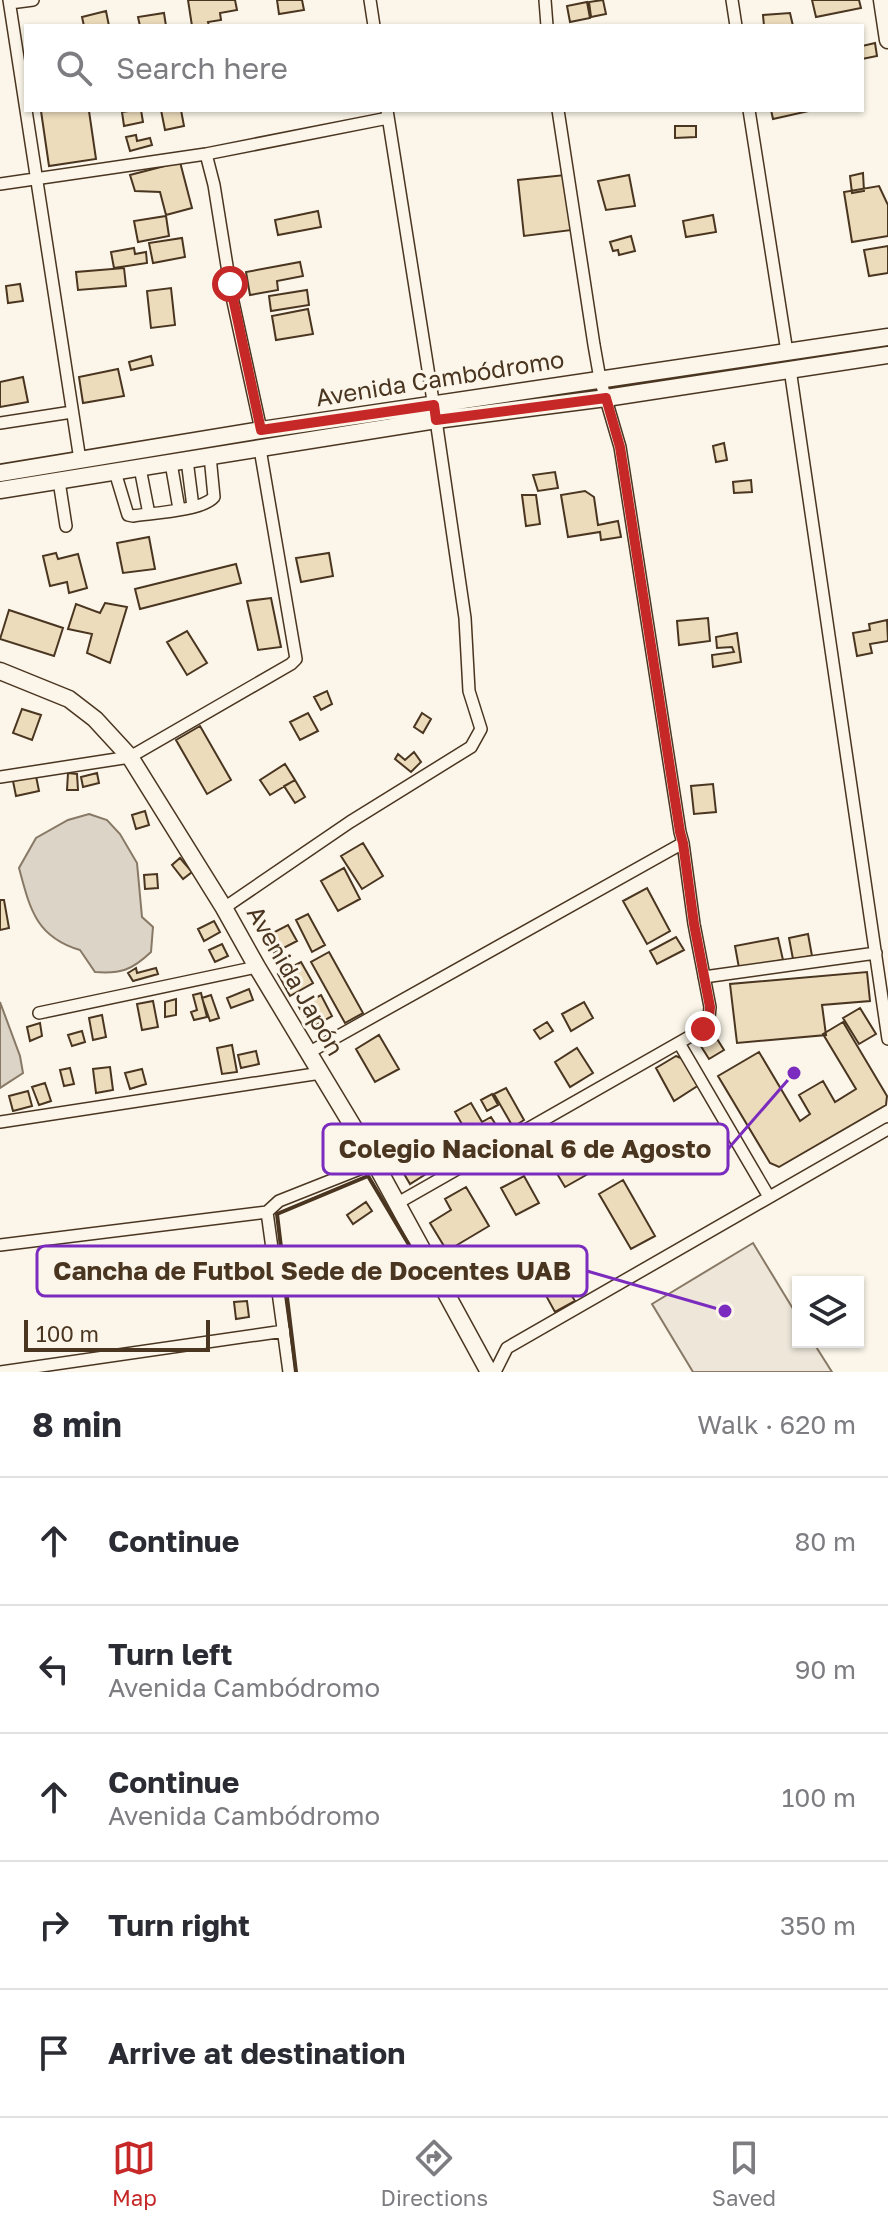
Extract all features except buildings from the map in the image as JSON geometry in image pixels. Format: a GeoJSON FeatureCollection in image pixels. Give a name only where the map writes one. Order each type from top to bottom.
{"type":"FeatureCollection","features":[{"type":"Feature","properties":{"kind":"street"},"geometry":{"type":"LineString","coordinates":[[24,97],[10,2],[33,0]]}},
{"type":"Feature","properties":{"kind":"street"},"geometry":{"type":"LineString","coordinates":[[370,0],[374,24]]}},
{"type":"Feature","properties":{"kind":"street"},"geometry":{"type":"LineString","coordinates":[[545,0],[547,24]]}},
{"type":"Feature","properties":{"kind":"street"},"geometry":{"type":"LineString","coordinates":[[732,0],[736,24]]}},
{"type":"Feature","properties":{"kind":"street"},"geometry":{"type":"LineString","coordinates":[[882,0],[888,40]]}},
{"type":"Feature","properties":{"kind":"street"},"geometry":{"type":"LineString","coordinates":[[26,112],[80,460]]}},
{"type":"Feature","properties":{"kind":"street"},"geometry":{"type":"LineString","coordinates":[[396,1204],[703,1029],[709,1018],[710,1007],[694,924],[620,447],[600,379],[558,112]]}},
{"type":"Feature","properties":{"kind":"street"},"geometry":{"type":"LineString","coordinates":[[749,112],[888,1039]]}},
{"type":"Feature","properties":{"kind":"street"},"geometry":{"type":"LineString","coordinates":[[0,184],[206,154],[387,114],[465,618],[469,691],[481,729],[471,747],[350,822],[224,908]]}},
{"type":"Feature","properties":{"kind":"street"},"geometry":{"type":"LineString","coordinates":[[206,154],[232,297],[261,430]]}},
{"type":"Feature","properties":{"kind":"street","name":"Avenida Cambódromo"},"geometry":{"type":"LineString","coordinates":[[0,473],[261,430],[606,398],[888,337]]}},
{"type":"Feature","properties":{"kind":"street","name":"Avenida Cambódromo"},"geometry":{"type":"LineString","coordinates":[[0,490],[260,449],[600,379],[888,355]]}},
{"type":"Feature","properties":{"kind":"street"},"geometry":{"type":"LineString","coordinates":[[0,423],[72,412]]}},
{"type":"Feature","properties":{"kind":"street"},"geometry":{"type":"LineString","coordinates":[[0,777],[130,757],[296,659],[260,449]]}},
{"type":"Feature","properties":{"kind":"street"},"geometry":{"type":"LineString","coordinates":[[115,472],[128,515],[193,507],[207,503],[214,497],[210,456]]}},
{"type":"Feature","properties":{"kind":"street"},"geometry":{"type":"LineString","coordinates":[[179,462],[193,507]]}},
{"type":"Feature","properties":{"kind":"street"},"geometry":{"type":"LineString","coordinates":[[179,462],[179,509]]}},
{"type":"Feature","properties":{"kind":"street"},"geometry":{"type":"LineString","coordinates":[[140,468],[149,514]]}},
{"type":"Feature","properties":{"kind":"street"},"geometry":{"type":"LineString","coordinates":[[59,481],[66,526]]}},
{"type":"Feature","properties":{"kind":"street","name":"Avenida Japón"},"geometry":{"type":"LineString","coordinates":[[0,671],[69,699],[95,719],[130,757],[224,908],[375,1163],[492,1372]]}},
{"type":"Feature","properties":{"kind":"street"},"geometry":{"type":"LineString","coordinates":[[308,1053],[683,843]]}},
{"type":"Feature","properties":{"kind":"street"},"geometry":{"type":"LineString","coordinates":[[704,977],[876,953]]}},
{"type":"Feature","properties":{"kind":"street"},"geometry":{"type":"LineString","coordinates":[[39,1013],[257,967]]}},
{"type":"Feature","properties":{"kind":"street"},"geometry":{"type":"LineString","coordinates":[[679,1043],[769,1197]]}},
{"type":"Feature","properties":{"kind":"street"},"geometry":{"type":"LineString","coordinates":[[0,1122],[321,1073]]}},
{"type":"Feature","properties":{"kind":"street"},"geometry":{"type":"LineString","coordinates":[[492,1372],[507,1348],[888,1129]]}},
{"type":"Feature","properties":{"kind":"street"},"geometry":{"type":"LineString","coordinates":[[0,1245],[267,1212],[279,1201],[375,1163]]}},
{"type":"Feature","properties":{"kind":"street"},"geometry":{"type":"LineString","coordinates":[[267,1212],[289,1372]]}},
{"type":"Feature","properties":{"kind":"street"},"geometry":{"type":"LineString","coordinates":[[0,1372],[284,1331]]}},
{"type":"Feature","properties":{"kind":"shaded area"},"geometry":{"type":"Polygon","coordinates":[[[89,814],[107,820],[120,834],[137,863],[142,917],[153,927],[151,952],[132,967],[119,971],[95,972],[80,950],[44,929],[32,909],[19,868],[36,838],[68,820],[89,814]]]}},
{"type":"Feature","properties":{"kind":"shaded area"},"geometry":{"type":"Polygon","coordinates":[[[0,1002],[23,1073],[0,1088],[0,1002]]]}},
{"type":"Feature","properties":{"kind":"shaded area"},"geometry":{"type":"Polygon","coordinates":[[[753,1243],[792,1307],[792,1348],[817,1348],[832,1372],[693,1372],[652,1304],[753,1243]]]}},
{"type":"Feature","properties":{"kind":"wall"},"geometry":{"type":"LineString","coordinates":[[296,1372],[277,1214],[368,1176],[424,1270]]}},
{"type":"Feature","properties":{"kind":"place","name":"Colegio Nacional 6 de Agosto"},"geometry":{"type":"Point","coordinates":[794,1073]}},
{"type":"Feature","properties":{"kind":"place","name":"Cancha de Futbol Sede de Docentes UAB"},"geometry":{"type":"Point","coordinates":[725,1311]}},
{"type":"Feature","properties":{"kind":"route"},"geometry":{"type":"LineString","coordinates":[[230,284],[261,430],[434,405],[436,420],[606,398],[620,447],[694,924],[710,1007],[703,1029]]}}]}
